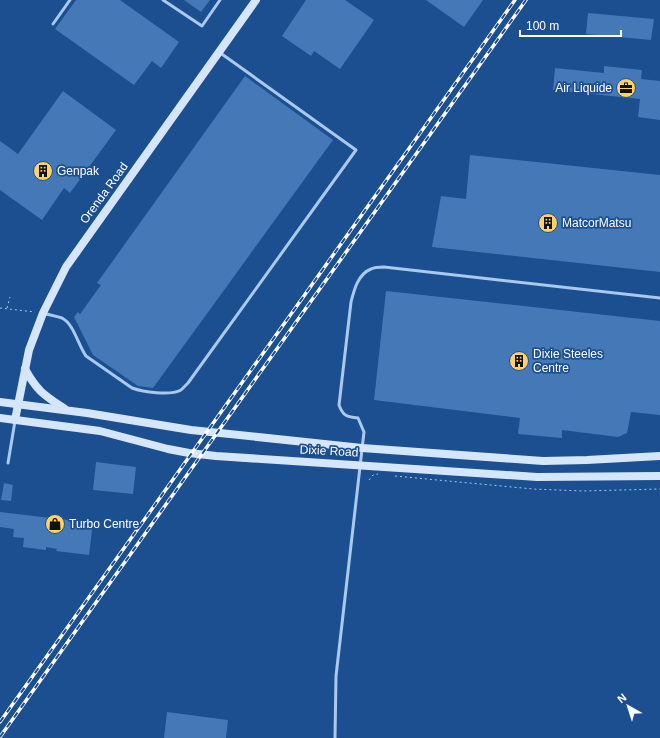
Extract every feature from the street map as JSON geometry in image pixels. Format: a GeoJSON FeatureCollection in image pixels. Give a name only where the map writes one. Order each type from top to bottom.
{"type":"FeatureCollection","features":[{"type":"Feature","properties":{"kind":"main road","name":"Orenda Road"},"geometry":{"type":"LineString","coordinates":[[15,420],[29,350],[43,313],[58,282],[73,258],[256,0]]}},
{"type":"Feature","properties":{"kind":"main road"},"geometry":{"type":"LineString","coordinates":[[24,369],[38,390],[68,410]]}},
{"type":"Feature","properties":{"kind":"main road","name":"Dixie Road"},"geometry":{"type":"LineString","coordinates":[[0,402],[68,410],[191,430],[362,448],[543,461],[660,456]]}},
{"type":"Feature","properties":{"kind":"main road","name":"Dixie Road"},"geometry":{"type":"LineString","coordinates":[[0,418],[100,431],[189,453],[537,477],[660,476]]}},
{"type":"Feature","properties":{"kind":"lane"},"geometry":{"type":"LineString","coordinates":[[53,24],[70,0]]}},
{"type":"Feature","properties":{"kind":"lane"},"geometry":{"type":"LineString","coordinates":[[163,0],[202,26],[220,0]]}},
{"type":"Feature","properties":{"kind":"lane"},"geometry":{"type":"LineString","coordinates":[[43,313],[66,321],[70,326],[81,350],[86,356],[132,388],[139,391],[172,393],[181,390],[188,383],[356,150],[219,52]]}},
{"type":"Feature","properties":{"kind":"lane"},"geometry":{"type":"LineString","coordinates":[[335,738],[336,676],[364,432],[358,418],[347,417],[341,411],[339,405],[353,290],[359,279],[370,269],[384,267],[660,298]]}},
{"type":"Feature","properties":{"kind":"lane"},"geometry":{"type":"LineString","coordinates":[[8,463],[15,420]]}},
{"type":"Feature","properties":{"kind":"path"},"geometry":{"type":"LineString","coordinates":[[7,309],[10,297]]}},
{"type":"Feature","properties":{"kind":"path"},"geometry":{"type":"LineString","coordinates":[[0,308],[43,313]]}},
{"type":"Feature","properties":{"kind":"path"},"geometry":{"type":"LineString","coordinates":[[369,480],[373,476],[379,474]]}},
{"type":"Feature","properties":{"kind":"path"},"geometry":{"type":"LineString","coordinates":[[394,476],[533,489],[660,489]]}},
{"type":"Feature","properties":{"kind":"building"},"geometry":{"type":"Polygon","coordinates":[[[76,0],[120,0],[179,42],[161,68],[152,61],[134,85],[55,29],[76,0]]]}},
{"type":"Feature","properties":{"kind":"building"},"geometry":{"type":"Polygon","coordinates":[[[184,0],[210,0],[201,12],[184,0]]]}},
{"type":"Feature","properties":{"kind":"building"},"geometry":{"type":"Polygon","coordinates":[[[306,0],[345,0],[374,20],[340,69],[314,51],[311,56],[282,36],[306,0]]]}},
{"type":"Feature","properties":{"kind":"building"},"geometry":{"type":"Polygon","coordinates":[[[426,0],[483,0],[464,27],[426,0]]]}},
{"type":"Feature","properties":{"kind":"building"},"geometry":{"type":"Polygon","coordinates":[[[588,13],[654,19],[651,40],[586,34],[588,13]]]}},
{"type":"Feature","properties":{"kind":"building"},"geometry":{"type":"Polygon","coordinates":[[[604,66],[642,70],[641,79],[660,81],[660,120],[638,117],[640,99],[553,90],[555,68],[604,73],[604,66]]]}},
{"type":"Feature","properties":{"kind":"building"},"geometry":{"type":"Polygon","coordinates":[[[245,76],[333,140],[153,388],[138,386],[93,355],[74,317],[78,312],[80,314],[101,285],[97,283],[245,76]]]}},
{"type":"Feature","properties":{"kind":"building","name":"Genpak"},"geometry":{"type":"Polygon","coordinates":[[[63,91],[116,130],[70,193],[64,188],[42,220],[0,190],[0,141],[18,154],[63,91]]]}},
{"type":"Feature","properties":{"kind":"building","name":"MatcorMatsu"},"geometry":{"type":"Polygon","coordinates":[[[470,155],[660,175],[660,272],[432,247],[441,196],[466,199],[470,155]]]}},
{"type":"Feature","properties":{"kind":"building","name":"Dixie Steeles Centre"},"geometry":{"type":"Polygon","coordinates":[[[386,291],[660,321],[660,415],[631,412],[627,433],[618,437],[562,430],[562,438],[518,434],[520,418],[374,400],[386,291]]]}},
{"type":"Feature","properties":{"kind":"building"},"geometry":{"type":"Polygon","coordinates":[[[96,462],[136,467],[133,494],[93,490],[96,462]]]}},
{"type":"Feature","properties":{"kind":"building"},"geometry":{"type":"Polygon","coordinates":[[[4,483],[13,485],[11,501],[1,500],[4,483]]]}},
{"type":"Feature","properties":{"kind":"building"},"geometry":{"type":"Polygon","coordinates":[[[0,512],[93,523],[89,555],[56,551],[57,549],[46,547],[46,550],[23,547],[24,538],[13,537],[14,529],[0,527],[0,512]]]}},
{"type":"Feature","properties":{"kind":"building"},"geometry":{"type":"Polygon","coordinates":[[[167,712],[228,720],[226,738],[164,738],[167,712]]]}},
{"type":"Feature","properties":{"kind":"railway"},"geometry":{"type":"LineString","coordinates":[[0,722],[515,0]]}},
{"type":"Feature","properties":{"kind":"railway"},"geometry":{"type":"LineString","coordinates":[[0,737],[526,0]]}},
{"type":"Feature","properties":{"kind":"place","name":"Air Liquide"},"geometry":{"type":"Point","coordinates":[626,88]}},
{"type":"Feature","properties":{"kind":"place","name":"Genpak"},"geometry":{"type":"Point","coordinates":[43,171]}},
{"type":"Feature","properties":{"kind":"place","name":"MatcorMatsu"},"geometry":{"type":"Point","coordinates":[548,223]}},
{"type":"Feature","properties":{"kind":"place","name":"Dixie Steeles Centre"},"geometry":{"type":"Point","coordinates":[519,361]}},
{"type":"Feature","properties":{"kind":"place","name":"Turbo Centre"},"geometry":{"type":"Point","coordinates":[55,524]}}]}
